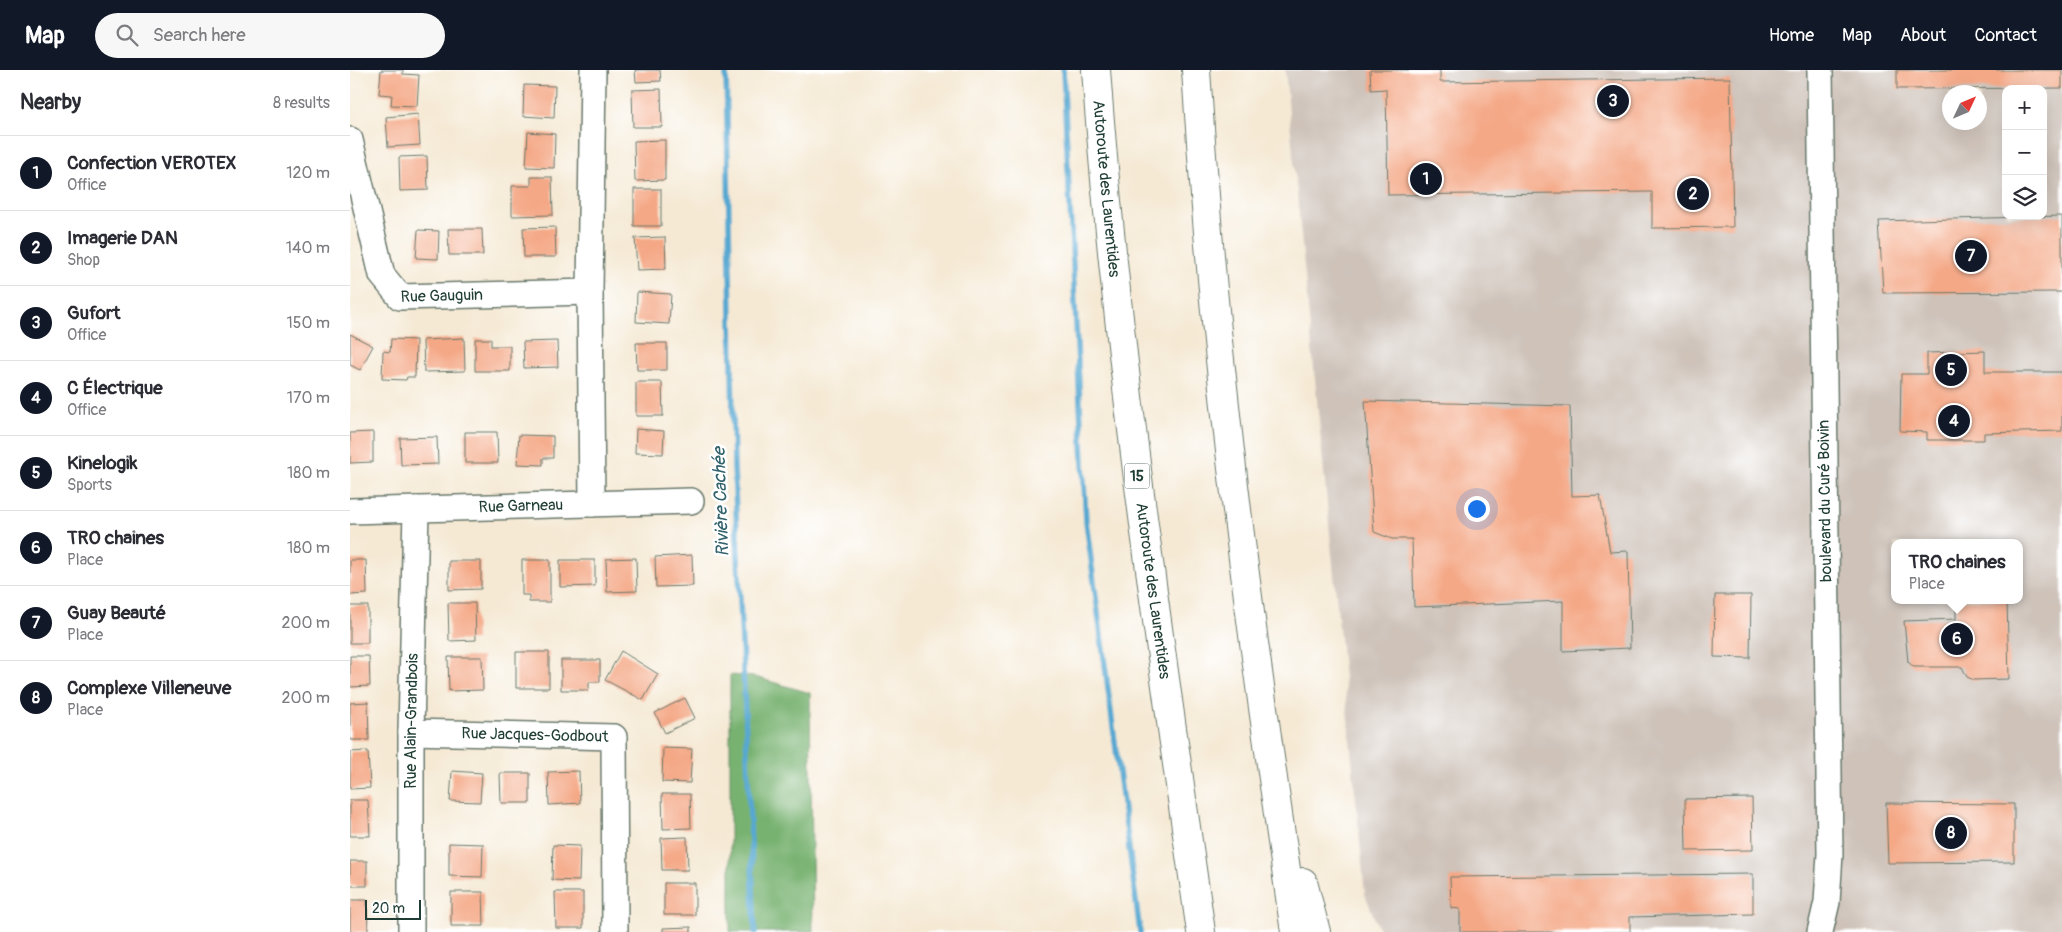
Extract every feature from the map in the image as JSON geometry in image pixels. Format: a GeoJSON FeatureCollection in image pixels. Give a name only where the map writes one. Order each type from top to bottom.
{"type":"FeatureCollection","features":[{"type":"Feature","properties":{"kind":"highway","name":"Autoroute des Laurentides"},"geometry":{"type":"LineString","coordinates":[[1096,70],[1113,254],[1136,464],[1201,932]]}},
{"type":"Feature","properties":{"kind":"highway"},"geometry":{"type":"LineString","coordinates":[[1196,70],[1208,233],[1223,387],[1267,738],[1295,932]]}},
{"type":"Feature","properties":{"kind":"highway"},"geometry":{"type":"LineString","coordinates":[[1267,738],[1316,932]]}},
{"type":"Feature","properties":{"kind":"street"},"geometry":{"type":"LineString","coordinates":[[592,504],[590,292],[593,70]]}},
{"type":"Feature","properties":{"kind":"street","name":"boulevard du Curé Boivin"},"geometry":{"type":"LineString","coordinates":[[1820,70],[1830,854],[1827,902],[1820,932]]}},
{"type":"Feature","properties":{"kind":"street","name":"Rue Gauguin"},"geometry":{"type":"LineString","coordinates":[[350,140],[382,275],[400,297],[590,292]]}},
{"type":"Feature","properties":{"kind":"street","name":"Rue Garneau"},"geometry":{"type":"LineString","coordinates":[[350,511],[692,501]]}},
{"type":"Feature","properties":{"kind":"street","name":"Rue Alain-Grandbois"},"geometry":{"type":"LineString","coordinates":[[411,932],[411,732],[416,509]]}},
{"type":"Feature","properties":{"kind":"street","name":"Rue Jacques-Godbout"},"geometry":{"type":"LineString","coordinates":[[411,732],[614,737],[615,932]]}},
{"type":"Feature","properties":{"kind":"shaded area"},"geometry":{"type":"Polygon","coordinates":[[[1285,70],[2062,70],[2062,932],[1380,932],[1365,894],[1285,70]]]}},
{"type":"Feature","properties":{"kind":"green space"},"geometry":{"type":"Polygon","coordinates":[[[730,675],[755,677],[810,693],[813,932],[730,932],[730,675]]]}},
{"type":"Feature","properties":{"kind":"building"},"geometry":{"type":"Polygon","coordinates":[[[381,70],[403,70],[403,74],[419,75],[417,106],[391,105],[392,95],[379,94],[381,70]]]}},
{"type":"Feature","properties":{"kind":"building"},"geometry":{"type":"Polygon","coordinates":[[[635,70],[660,70],[661,81],[636,82],[635,70]]]}},
{"type":"Feature","properties":{"kind":"building"},"geometry":{"type":"Polygon","coordinates":[[[1370,70],[1440,70],[1440,82],[1730,78],[1733,227],[1652,228],[1652,192],[1388,195],[1386,89],[1371,90],[1370,70]]]}},
{"type":"Feature","properties":{"kind":"building"},"geometry":{"type":"Polygon","coordinates":[[[1897,70],[2062,70],[2062,88],[2047,88],[2047,85],[2002,85],[2002,88],[1987,88],[1987,85],[1942,85],[1942,89],[1897,89],[1897,70]]]}},
{"type":"Feature","properties":{"kind":"building"},"geometry":{"type":"Polygon","coordinates":[[[524,85],[555,86],[554,118],[523,116],[524,85]]]}},
{"type":"Feature","properties":{"kind":"building"},"geometry":{"type":"Polygon","coordinates":[[[661,89],[662,127],[633,127],[632,90],[661,89]]]}},
{"type":"Feature","properties":{"kind":"building"},"geometry":{"type":"Polygon","coordinates":[[[418,114],[420,145],[388,147],[386,117],[418,114]]]}},
{"type":"Feature","properties":{"kind":"building"},"geometry":{"type":"Polygon","coordinates":[[[528,132],[555,134],[554,168],[526,167],[528,132]]]}},
{"type":"Feature","properties":{"kind":"building"},"geometry":{"type":"Polygon","coordinates":[[[665,140],[665,180],[635,181],[634,141],[665,140]]]}},
{"type":"Feature","properties":{"kind":"building"},"geometry":{"type":"Polygon","coordinates":[[[427,156],[428,190],[400,191],[399,157],[427,156]]]}},
{"type":"Feature","properties":{"kind":"building"},"geometry":{"type":"Polygon","coordinates":[[[531,177],[552,177],[553,215],[512,216],[512,186],[531,186],[531,177]]]}},
{"type":"Feature","properties":{"kind":"building"},"geometry":{"type":"Polygon","coordinates":[[[634,189],[661,189],[661,226],[634,226],[634,189]]]}},
{"type":"Feature","properties":{"kind":"building"},"geometry":{"type":"Polygon","coordinates":[[[2047,216],[2062,216],[2062,292],[1883,293],[1879,221],[2002,218],[2002,220],[2047,220],[2047,216]]]}},
{"type":"Feature","properties":{"kind":"building"},"geometry":{"type":"Polygon","coordinates":[[[555,227],[556,257],[524,257],[523,228],[555,227]]]}},
{"type":"Feature","properties":{"kind":"building"},"geometry":{"type":"Polygon","coordinates":[[[448,229],[482,229],[483,255],[449,255],[448,229]]]}},
{"type":"Feature","properties":{"kind":"building"},"geometry":{"type":"Polygon","coordinates":[[[418,230],[439,231],[438,259],[416,258],[418,230]]]}},
{"type":"Feature","properties":{"kind":"building"},"geometry":{"type":"Polygon","coordinates":[[[665,237],[666,269],[637,270],[635,238],[665,237]]]}},
{"type":"Feature","properties":{"kind":"building"},"geometry":{"type":"Polygon","coordinates":[[[637,292],[671,294],[669,324],[636,322],[637,292]]]}},
{"type":"Feature","properties":{"kind":"building"},"geometry":{"type":"Polygon","coordinates":[[[350,334],[373,346],[360,370],[350,365],[350,334]]]}},
{"type":"Feature","properties":{"kind":"building"},"geometry":{"type":"Polygon","coordinates":[[[464,338],[465,371],[424,372],[423,340],[464,338]]]}},
{"type":"Feature","properties":{"kind":"building"},"geometry":{"type":"Polygon","coordinates":[[[391,339],[416,340],[415,377],[407,377],[406,380],[382,379],[383,351],[390,352],[391,339]]]}},
{"type":"Feature","properties":{"kind":"building"},"geometry":{"type":"Polygon","coordinates":[[[475,339],[491,339],[491,346],[510,346],[510,371],[475,371],[475,339]]]}},
{"type":"Feature","properties":{"kind":"building"},"geometry":{"type":"Polygon","coordinates":[[[557,341],[558,367],[524,368],[523,342],[557,341]]]}},
{"type":"Feature","properties":{"kind":"building"},"geometry":{"type":"Polygon","coordinates":[[[636,343],[667,343],[667,370],[637,370],[636,343]]]}},
{"type":"Feature","properties":{"kind":"building"},"geometry":{"type":"Polygon","coordinates":[[[1985,351],[1985,372],[2062,372],[2062,431],[1984,433],[1984,440],[1927,440],[1927,432],[1900,431],[1901,374],[1927,374],[1927,353],[1985,351]]]}},
{"type":"Feature","properties":{"kind":"building"},"geometry":{"type":"Polygon","coordinates":[[[636,382],[662,382],[663,416],[636,416],[636,382]]]}},
{"type":"Feature","properties":{"kind":"building"},"geometry":{"type":"Polygon","coordinates":[[[1365,401],[1570,406],[1572,496],[1600,495],[1610,552],[1628,551],[1630,648],[1563,651],[1563,601],[1414,607],[1412,539],[1392,539],[1374,532],[1365,401]]]}},
{"type":"Feature","properties":{"kind":"building"},"geometry":{"type":"Polygon","coordinates":[[[636,429],[664,431],[663,454],[635,453],[636,429]]]}},
{"type":"Feature","properties":{"kind":"building"},"geometry":{"type":"Polygon","coordinates":[[[373,432],[373,462],[350,463],[350,433],[373,432]]]}},
{"type":"Feature","properties":{"kind":"building"},"geometry":{"type":"Polygon","coordinates":[[[465,432],[497,432],[498,463],[465,463],[465,432]]]}},
{"type":"Feature","properties":{"kind":"building"},"geometry":{"type":"Polygon","coordinates":[[[519,435],[553,436],[553,458],[543,458],[543,465],[517,464],[519,435]]]}},
{"type":"Feature","properties":{"kind":"building"},"geometry":{"type":"Polygon","coordinates":[[[437,437],[438,464],[401,465],[400,438],[437,437]]]}},
{"type":"Feature","properties":{"kind":"building"},"geometry":{"type":"Polygon","coordinates":[[[692,555],[693,586],[656,587],[655,557],[692,555]]]}},
{"type":"Feature","properties":{"kind":"building"},"geometry":{"type":"Polygon","coordinates":[[[636,558],[637,591],[607,592],[606,559],[636,558]]]}},
{"type":"Feature","properties":{"kind":"building"},"geometry":{"type":"Polygon","coordinates":[[[350,560],[366,560],[367,594],[350,595],[350,560]]]}},
{"type":"Feature","properties":{"kind":"building"},"geometry":{"type":"Polygon","coordinates":[[[522,560],[550,560],[550,602],[529,602],[529,595],[522,595],[522,560]]]}},
{"type":"Feature","properties":{"kind":"building"},"geometry":{"type":"Polygon","coordinates":[[[560,560],[595,560],[595,586],[560,587],[560,560]]]}},
{"type":"Feature","properties":{"kind":"building"},"geometry":{"type":"Polygon","coordinates":[[[449,561],[481,561],[481,589],[449,590],[449,561]]]}},
{"type":"Feature","properties":{"kind":"building"},"geometry":{"type":"Polygon","coordinates":[[[1715,595],[1751,595],[1750,658],[1714,657],[1715,595]]]}},
{"type":"Feature","properties":{"kind":"building"},"geometry":{"type":"Polygon","coordinates":[[[448,603],[475,603],[476,640],[449,641],[448,603]]]}},
{"type":"Feature","properties":{"kind":"building"},"geometry":{"type":"Polygon","coordinates":[[[1956,604],[2007,604],[2009,679],[1974,680],[1967,677],[1962,667],[1914,667],[1908,662],[1904,621],[1956,619],[1956,604]]]}},
{"type":"Feature","properties":{"kind":"building"},"geometry":{"type":"Polygon","coordinates":[[[350,606],[368,606],[368,643],[350,643],[350,606]]]}},
{"type":"Feature","properties":{"kind":"building"},"geometry":{"type":"Polygon","coordinates":[[[621,651],[658,674],[643,700],[605,680],[621,651]]]}},
{"type":"Feature","properties":{"kind":"building"},"geometry":{"type":"Polygon","coordinates":[[[516,652],[549,652],[549,688],[516,688],[516,652]]]}},
{"type":"Feature","properties":{"kind":"building"},"geometry":{"type":"Polygon","coordinates":[[[350,656],[369,656],[370,686],[350,687],[350,656]]]}},
{"type":"Feature","properties":{"kind":"building"},"geometry":{"type":"Polygon","coordinates":[[[448,657],[482,657],[483,690],[449,691],[448,657]]]}},
{"type":"Feature","properties":{"kind":"building"},"geometry":{"type":"Polygon","coordinates":[[[561,660],[600,660],[600,682],[589,682],[589,690],[561,690],[561,660]]]}},
{"type":"Feature","properties":{"kind":"building"},"geometry":{"type":"Polygon","coordinates":[[[685,698],[695,718],[665,733],[655,713],[685,698]]]}},
{"type":"Feature","properties":{"kind":"building"},"geometry":{"type":"Polygon","coordinates":[[[368,702],[369,740],[350,740],[350,703],[368,702]]]}},
{"type":"Feature","properties":{"kind":"building"},"geometry":{"type":"Polygon","coordinates":[[[663,748],[692,749],[690,783],[662,782],[663,748]]]}},
{"type":"Feature","properties":{"kind":"building"},"geometry":{"type":"Polygon","coordinates":[[[368,751],[370,788],[350,789],[350,752],[368,751]]]}},
{"type":"Feature","properties":{"kind":"building"},"geometry":{"type":"Polygon","coordinates":[[[452,771],[482,773],[480,802],[450,801],[452,771]]]}},
{"type":"Feature","properties":{"kind":"building"},"geometry":{"type":"Polygon","coordinates":[[[579,771],[580,803],[549,805],[548,772],[579,771]]]}},
{"type":"Feature","properties":{"kind":"building"},"geometry":{"type":"Polygon","coordinates":[[[500,773],[530,773],[530,803],[501,803],[500,773]]]}},
{"type":"Feature","properties":{"kind":"building"},"geometry":{"type":"Polygon","coordinates":[[[662,794],[690,794],[691,828],[663,829],[662,794]]]}},
{"type":"Feature","properties":{"kind":"building"},"geometry":{"type":"Polygon","coordinates":[[[1752,798],[1753,850],[1686,851],[1685,799],[1752,798]]]}},
{"type":"Feature","properties":{"kind":"building"},"geometry":{"type":"Polygon","coordinates":[[[350,800],[368,800],[370,836],[350,836],[350,800]]]}},
{"type":"Feature","properties":{"kind":"building"},"geometry":{"type":"Polygon","coordinates":[[[1886,803],[2014,804],[2014,862],[1888,863],[1886,803]]]}},
{"type":"Feature","properties":{"kind":"building"},"geometry":{"type":"Polygon","coordinates":[[[687,837],[688,870],[662,870],[661,838],[687,837]]]}},
{"type":"Feature","properties":{"kind":"building"},"geometry":{"type":"Polygon","coordinates":[[[449,843],[483,844],[482,877],[449,876],[449,843]]]}},
{"type":"Feature","properties":{"kind":"building"},"geometry":{"type":"Polygon","coordinates":[[[553,845],[580,846],[579,881],[552,880],[553,845]]]}},
{"type":"Feature","properties":{"kind":"building"},"geometry":{"type":"Polygon","coordinates":[[[350,861],[367,861],[367,886],[350,886],[350,861]]]}},
{"type":"Feature","properties":{"kind":"building"},"geometry":{"type":"Polygon","coordinates":[[[1753,874],[1753,914],[1630,917],[1630,932],[1460,932],[1460,909],[1451,908],[1450,877],[1753,874]]]}},
{"type":"Feature","properties":{"kind":"building"},"geometry":{"type":"Polygon","coordinates":[[[664,883],[695,883],[695,915],[664,915],[664,883]]]}},
{"type":"Feature","properties":{"kind":"building"},"geometry":{"type":"Polygon","coordinates":[[[451,892],[483,892],[484,926],[451,926],[451,892]]]}},
{"type":"Feature","properties":{"kind":"building"},"geometry":{"type":"Polygon","coordinates":[[[555,892],[583,892],[583,928],[556,928],[555,892]]]}},
{"type":"Feature","properties":{"kind":"building"},"geometry":{"type":"Polygon","coordinates":[[[350,900],[367,900],[368,932],[350,932],[350,900]]]}},
{"type":"Feature","properties":{"kind":"building"},"geometry":{"type":"Polygon","coordinates":[[[691,927],[691,932],[663,932],[663,928],[691,927]]]}},
{"type":"Feature","properties":{"kind":"waterway","name":"Rivière Cachée"},"geometry":{"type":"LineString","coordinates":[[726,70],[734,467],[755,932]]}},
{"type":"Feature","properties":{"kind":"waterway"},"geometry":{"type":"LineString","coordinates":[[1063,70],[1086,521],[1140,932]]}},
{"type":"Feature","properties":{"kind":"place","name":"Gufort"},"geometry":{"type":"Point","coordinates":[1613,101]}},
{"type":"Feature","properties":{"kind":"place","name":"Confection VEROTEX"},"geometry":{"type":"Point","coordinates":[1426,179]}},
{"type":"Feature","properties":{"kind":"place","name":"Imagerie DAN"},"geometry":{"type":"Point","coordinates":[1693,194]}},
{"type":"Feature","properties":{"kind":"place","name":"Guay Beauté"},"geometry":{"type":"Point","coordinates":[1971,256]}},
{"type":"Feature","properties":{"kind":"place","name":"Kinelogik"},"geometry":{"type":"Point","coordinates":[1951,370]}},
{"type":"Feature","properties":{"kind":"place","name":"C Électrique"},"geometry":{"type":"Point","coordinates":[1954,421]}},
{"type":"Feature","properties":{"kind":"place","name":"TRO chaines"},"geometry":{"type":"Point","coordinates":[1957,639]}},
{"type":"Feature","properties":{"kind":"place","name":"Complexe Villeneuve"},"geometry":{"type":"Point","coordinates":[1951,833]}}]}
